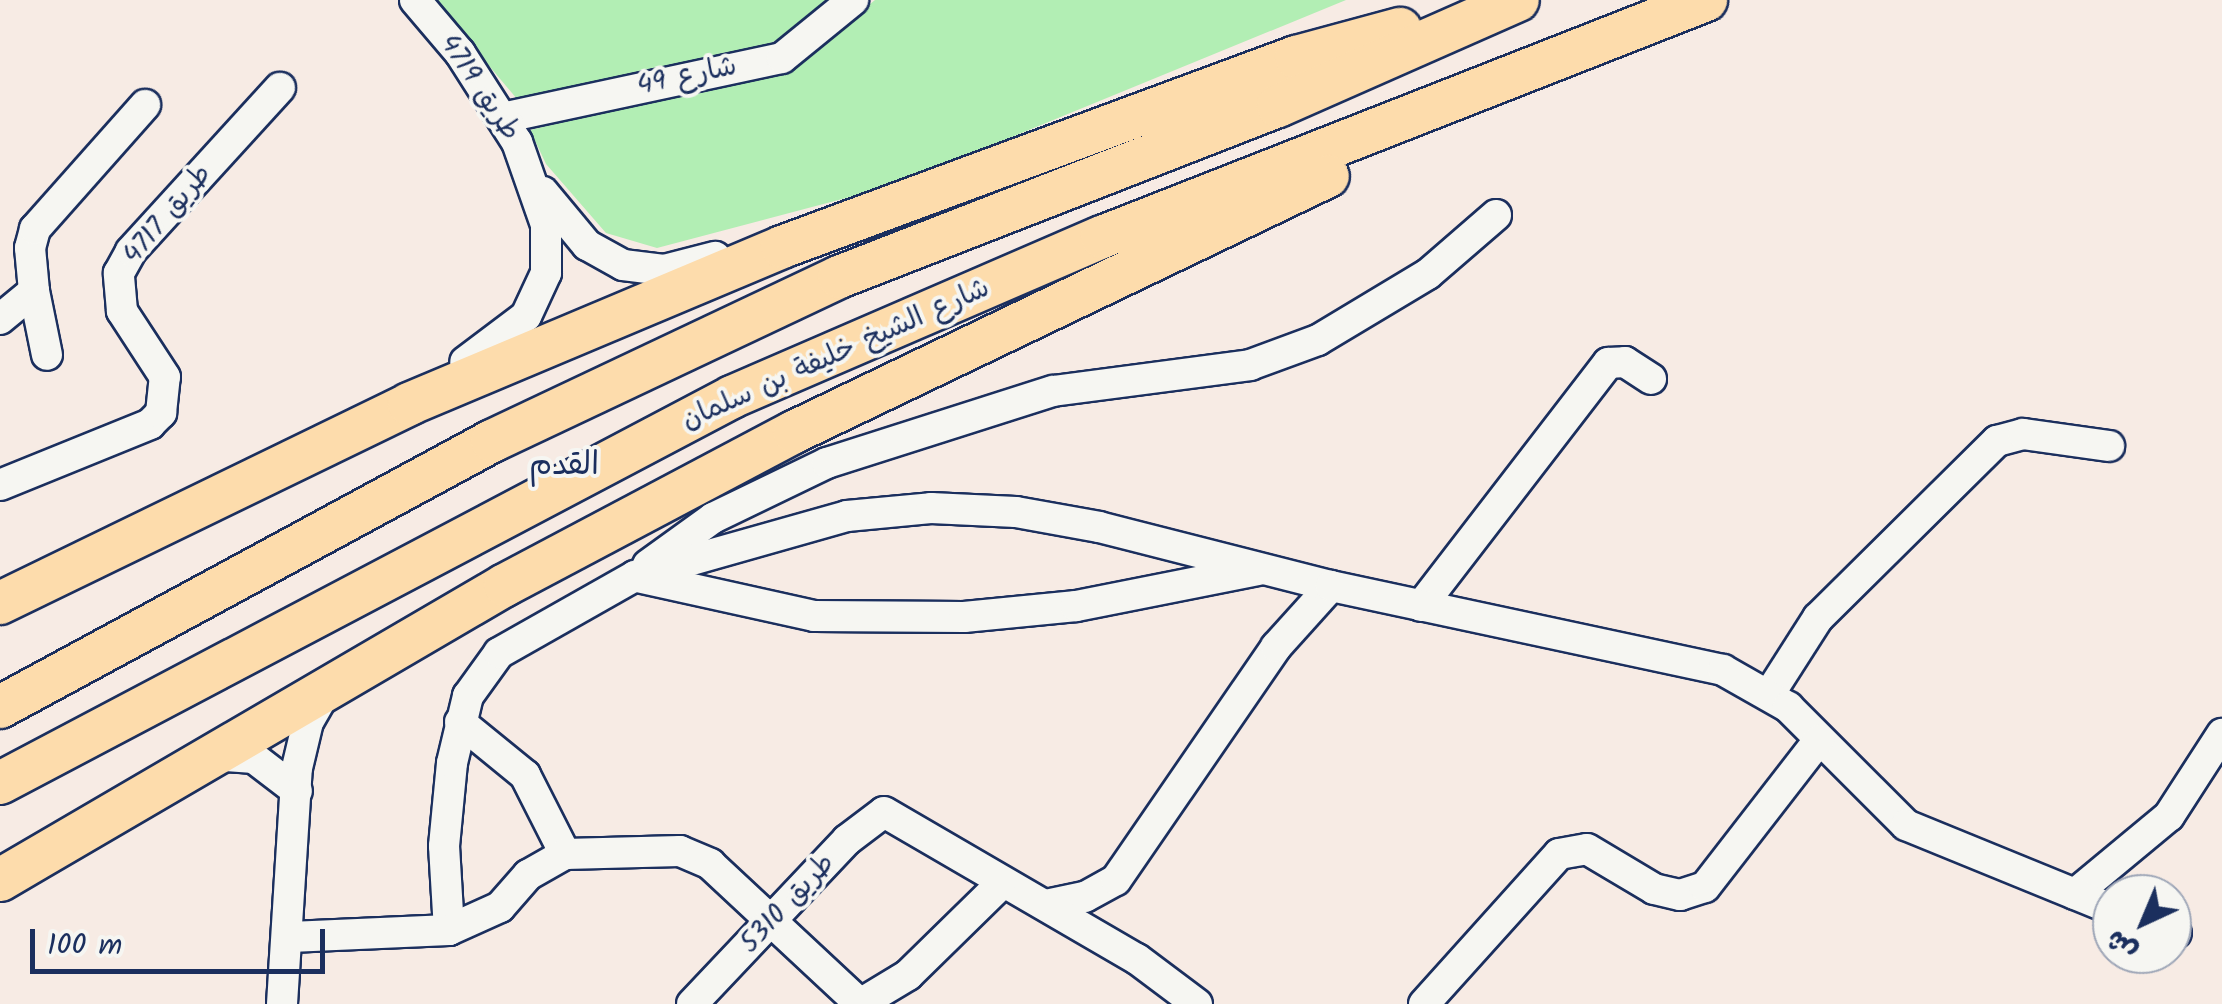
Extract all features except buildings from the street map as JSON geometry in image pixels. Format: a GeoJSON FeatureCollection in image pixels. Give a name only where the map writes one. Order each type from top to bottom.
{"type":"FeatureCollection","features":[{"type":"Feature","properties":{"kind":"highway"},"geometry":{"type":"LineString","coordinates":[[0,707],[492,441],[839,277],[1278,106],[1455,23],[1518,0]]}},
{"type":"Feature","properties":{"kind":"highway","name":"شارع الشيخ خليفة بن سلمان"},"geometry":{"type":"LineString","coordinates":[[0,783],[732,397],[1102,238],[1706,0]]}},
{"type":"Feature","properties":{"kind":"highway"},"geometry":{"type":"LineString","coordinates":[[0,602],[409,404],[782,246],[1335,44],[1455,23]]}},
{"type":"Feature","properties":{"kind":"highway"},"geometry":{"type":"LineString","coordinates":[[0,880],[200,758],[794,432],[1617,36]]}},
{"type":"Feature","properties":{"kind":"street","name":"طريق 4719"},"geometry":{"type":"LineString","coordinates":[[414,0],[502,118],[535,182],[580,238],[623,265],[664,270],[782,246]]}},
{"type":"Feature","properties":{"kind":"street","name":"شارع 49"},"geometry":{"type":"LineString","coordinates":[[502,118],[782,58],[853,0]]}},
{"type":"Feature","properties":{"kind":"street","name":"طريق 4717"},"geometry":{"type":"LineString","coordinates":[[0,485],[150,424],[161,413],[165,377],[122,310],[119,273],[131,251],[280,88]]}},
{"type":"Feature","properties":{"kind":"street"},"geometry":{"type":"LineString","coordinates":[[47,355],[34,291],[32,234],[145,105]]}},
{"type":"Feature","properties":{"kind":"street","name":"طريق 4719"},"geometry":{"type":"LineString","coordinates":[[409,404],[510,334],[538,296],[548,249],[535,182]]}},
{"type":"Feature","properties":{"kind":"street"},"geometry":{"type":"LineString","coordinates":[[448,930],[446,804],[460,722],[481,672],[499,653],[635,576],[713,518],[827,464],[1053,391],[1250,364],[1318,340],[1428,274],[1496,214]]}},
{"type":"Feature","properties":{"kind":"street"},"geometry":{"type":"LineString","coordinates":[[0,319],[34,291]]}},
{"type":"Feature","properties":{"kind":"street"},"geometry":{"type":"LineString","coordinates":[[1421,606],[1608,363],[1625,362],[1652,379]]}},
{"type":"Feature","properties":{"kind":"street"},"geometry":{"type":"LineString","coordinates":[[1770,693],[1818,618],[1997,441],[2023,434],[2109,446]]}},
{"type":"Feature","properties":{"kind":"street"},"geometry":{"type":"LineString","coordinates":[[635,576],[847,516],[931,508],[1016,512],[1331,586],[1722,670],[1770,693],[1906,825],[2092,901]]}},
{"type":"Feature","properties":{"kind":"street"},"geometry":{"type":"LineString","coordinates":[[635,576],[814,616],[948,618],[1076,606],[1266,568]]}},
{"type":"Feature","properties":{"kind":"street"},"geometry":{"type":"LineString","coordinates":[[1046,906],[1086,897],[1116,880],[1276,647],[1331,586]]}},
{"type":"Feature","properties":{"kind":"street"},"geometry":{"type":"LineString","coordinates":[[282,1004],[290,937],[300,744],[333,683]]}},
{"type":"Feature","properties":{"kind":"street"},"geometry":{"type":"LineString","coordinates":[[460,722],[525,775],[566,854]]}},
{"type":"Feature","properties":{"kind":"street"},"geometry":{"type":"LineString","coordinates":[[2075,894],[2169,816],[2222,734]]}},
{"type":"Feature","properties":{"kind":"street"},"geometry":{"type":"LineString","coordinates":[[1424,1004],[1559,854],[1586,850],[1680,895],[1705,887],[1819,740]]}},
{"type":"Feature","properties":{"kind":"street"},"geometry":{"type":"LineString","coordinates":[[200,758],[254,758],[297,791]]}},
{"type":"Feature","properties":{"kind":"street","name":"طريق 5310"},"geometry":{"type":"LineString","coordinates":[[692,1004],[867,821],[889,813],[1000,885]]}},
{"type":"Feature","properties":{"kind":"street"},"geometry":{"type":"LineString","coordinates":[[290,937],[448,930],[500,908],[528,875],[566,854],[696,856],[860,1004],[908,975],[1000,885],[1046,906],[1197,1004]]}},
{"type":"Feature","properties":{"kind":"green space"},"geometry":{"type":"Polygon","coordinates":[[[434,0],[825,0],[806,23],[764,47],[517,99],[434,0]]]}},
{"type":"Feature","properties":{"kind":"green space"},"geometry":{"type":"Polygon","coordinates":[[[875,0],[1346,0],[895,185],[657,248],[606,233],[546,164],[530,130],[790,68],[875,0]]]}},
{"type":"Feature","properties":{"kind":"district","name":"القدم"},"geometry":{"type":"Point","coordinates":[564,466]}}]}
